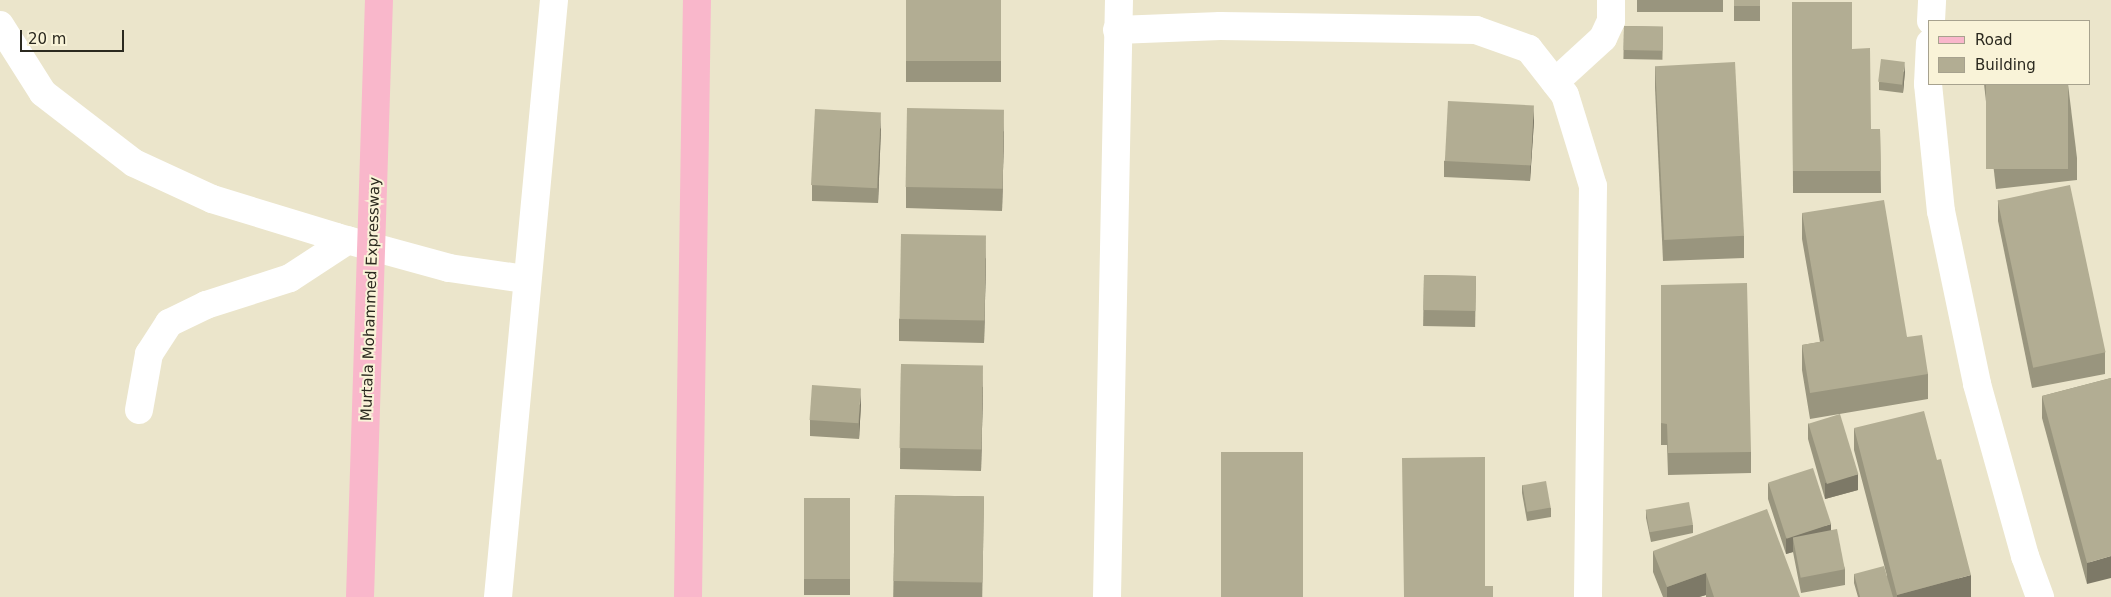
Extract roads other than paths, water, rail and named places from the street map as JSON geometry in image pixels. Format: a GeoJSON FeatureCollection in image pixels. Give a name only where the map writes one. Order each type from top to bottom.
{"type":"FeatureCollection","features":[{"type":"Feature","properties":{"kind":"main road","name":"Murtala Mohammed Expressway"},"geometry":{"type":"LineString","coordinates":[[360,597],[361,244],[379,0]]}},
{"type":"Feature","properties":{"kind":"main road"},"geometry":{"type":"LineString","coordinates":[[688,597],[697,0]]}},
{"type":"Feature","properties":{"kind":"street"},"geometry":{"type":"LineString","coordinates":[[498,597],[525,279],[554,0]]}},
{"type":"Feature","properties":{"kind":"street"},"geometry":{"type":"LineString","coordinates":[[1107,597],[1119,0]]}},
{"type":"Feature","properties":{"kind":"street"},"geometry":{"type":"LineString","coordinates":[[1555,82],[1603,38],[1611,21],[1611,0]]}},
{"type":"Feature","properties":{"kind":"street"},"geometry":{"type":"LineString","coordinates":[[1931,20],[1932,0]]}},
{"type":"Feature","properties":{"kind":"street"},"geometry":{"type":"LineString","coordinates":[[0,25],[43,93],[134,162],[212,199],[361,244],[449,268],[525,279]]}},
{"type":"Feature","properties":{"kind":"street"},"geometry":{"type":"LineString","coordinates":[[1117,30],[1220,26],[1476,30],[1529,49],[1566,95],[1592,186],[1588,597]]}},
{"type":"Feature","properties":{"kind":"street"},"geometry":{"type":"LineString","coordinates":[[1928,85],[1941,211],[1977,384],[2025,556],[2040,597]]}},
{"type":"Feature","properties":{"kind":"street"},"geometry":{"type":"LineString","coordinates":[[139,410],[149,354],[169,323],[206,304],[290,278],[361,244]]}}]}
